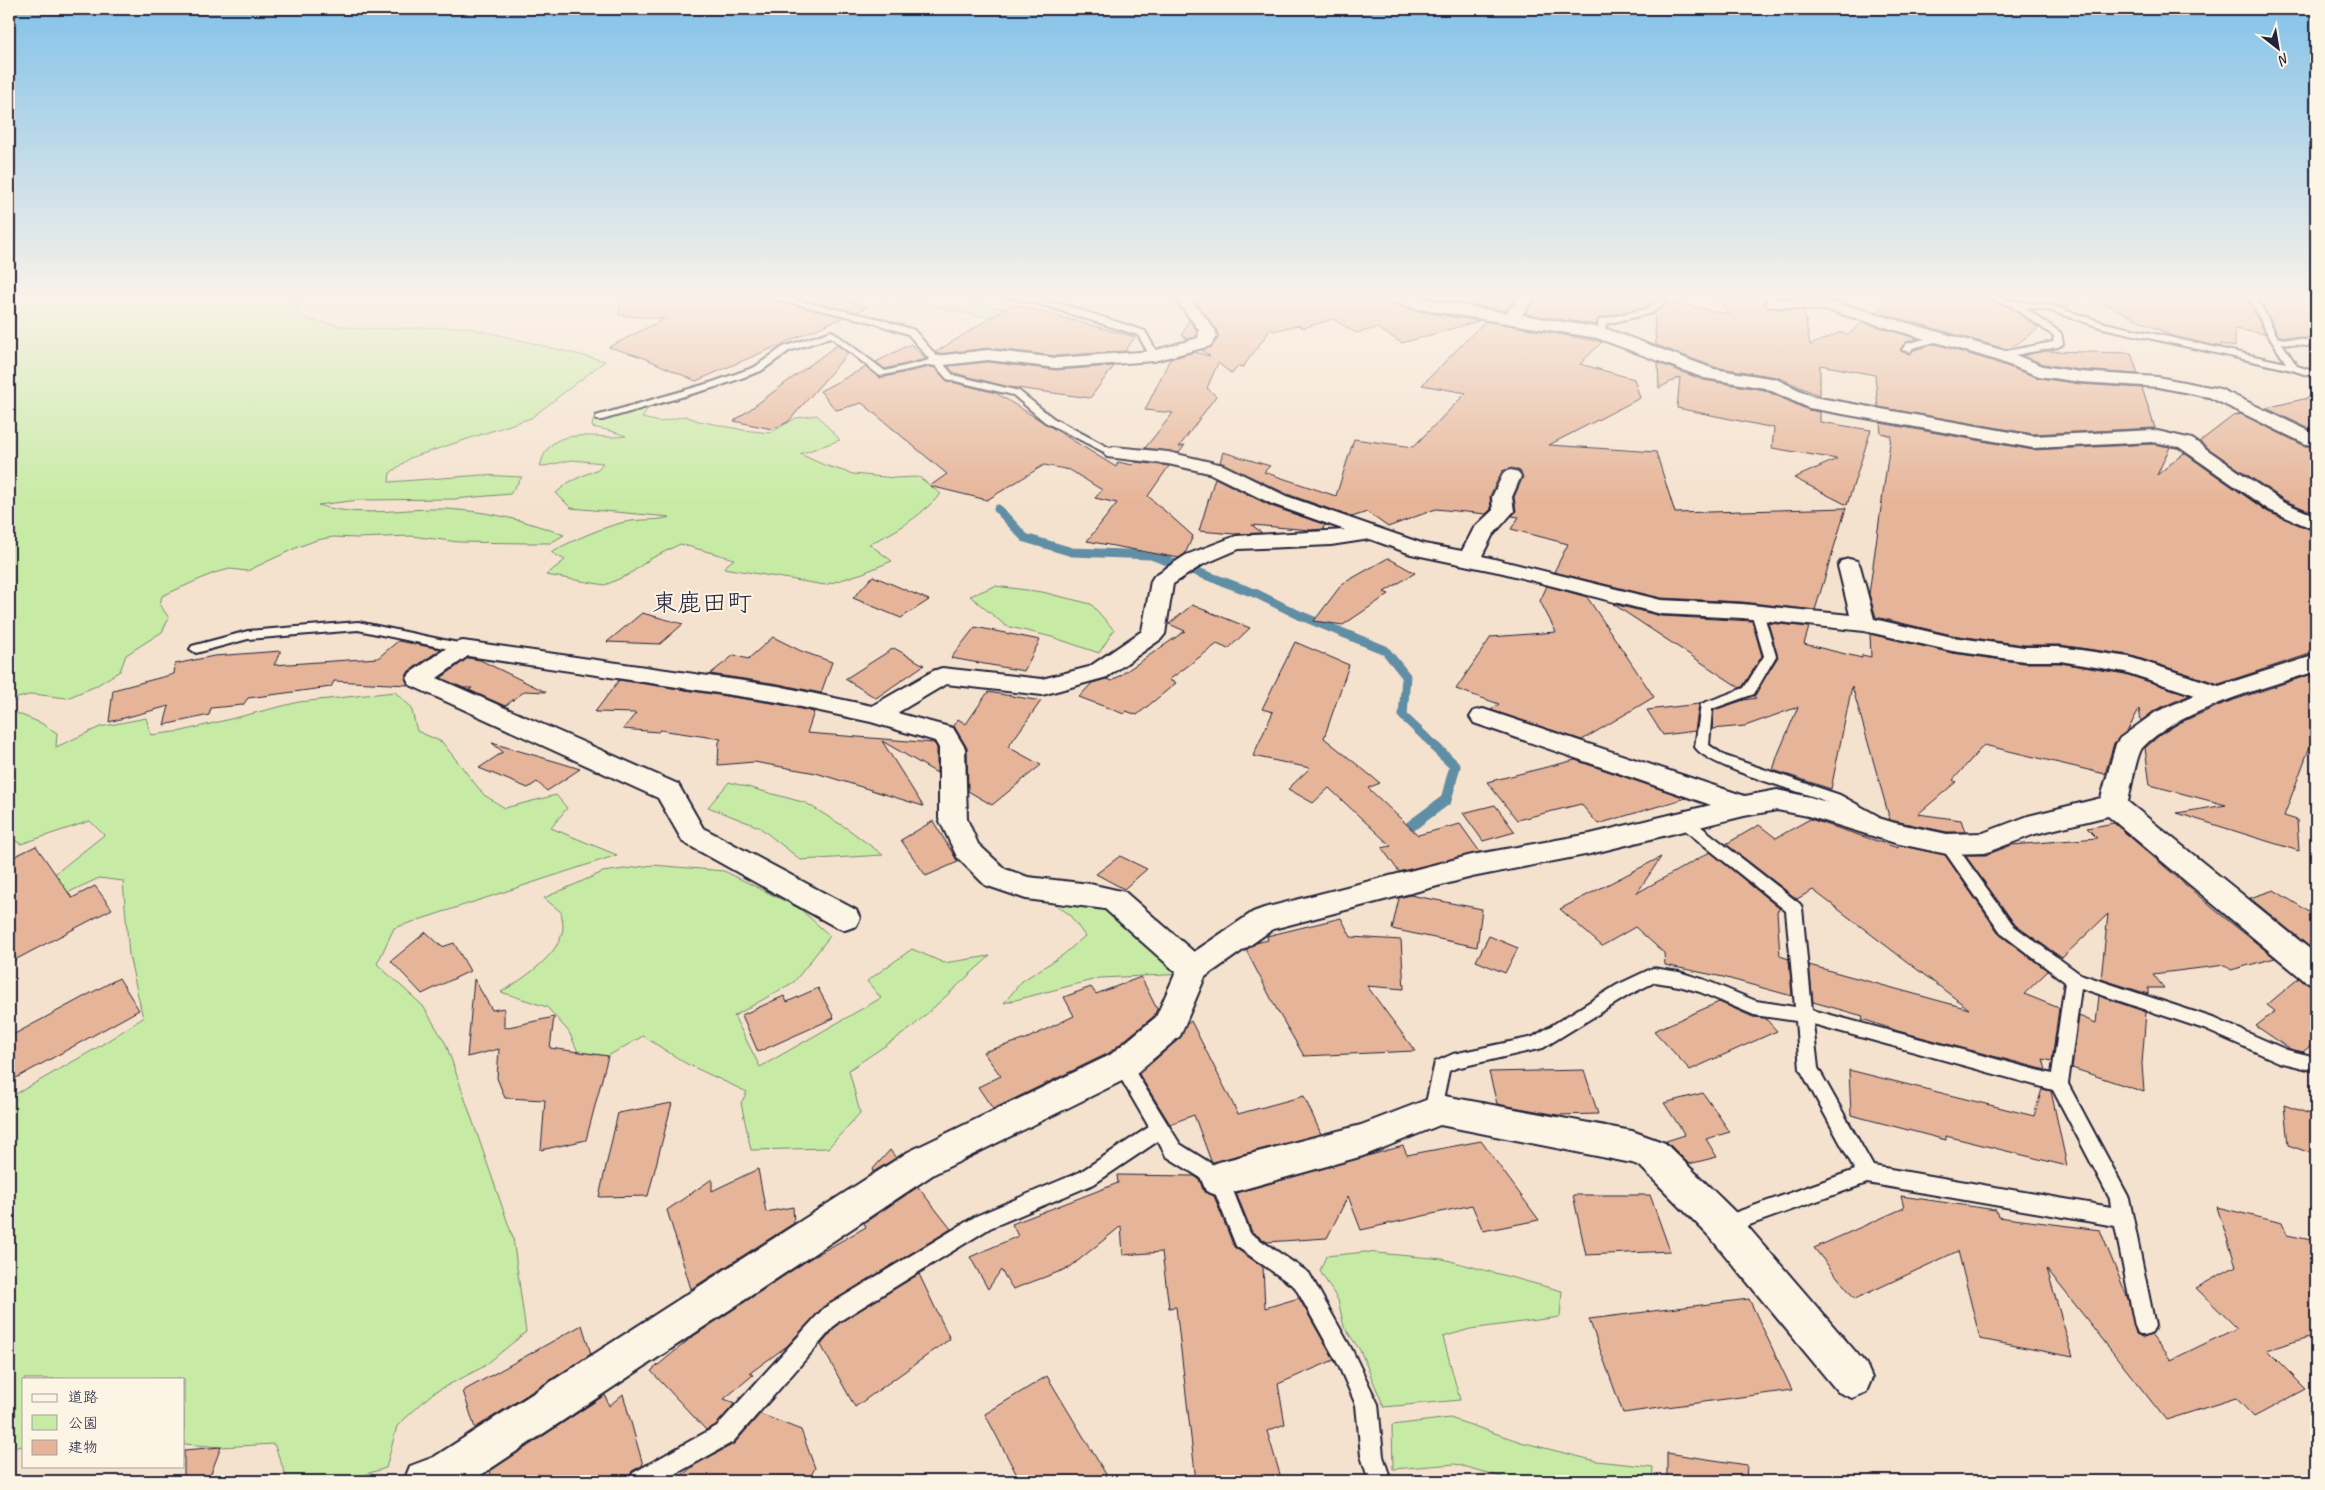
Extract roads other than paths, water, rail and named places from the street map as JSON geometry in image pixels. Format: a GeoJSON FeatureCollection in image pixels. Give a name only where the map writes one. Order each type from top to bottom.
{"type":"FeatureCollection","features":[{"type":"Feature","properties":{"kind":"street"},"geometry":{"type":"LineString","coordinates":[[1685,365],[1710,374],[1770,383],[1809,402],[2033,442],[2153,436],[2185,442],[2276,506],[2316,524]]}},
{"type":"Feature","properties":{"kind":"street"},"geometry":{"type":"LineString","coordinates":[[2023,365],[2039,371],[2080,377],[2158,382],[2214,393],[2312,440]]}},
{"type":"Feature","properties":{"kind":"street"},"geometry":{"type":"LineString","coordinates":[[1114,453],[1168,458],[1216,469],[1279,500],[1420,549],[1661,607],[1757,612],[1864,624],[1952,644],[2024,654],[2060,654],[2129,665],[2219,694]]}},
{"type":"Feature","properties":{"kind":"street"},"geometry":{"type":"LineString","coordinates":[[1469,560],[1482,533],[1504,511],[1502,497],[1511,476]]}},
{"type":"Feature","properties":{"kind":"street"},"geometry":{"type":"LineString","coordinates":[[875,715],[942,676],[1042,687],[1098,672],[1153,634],[1162,581],[1194,560],[1236,543],[1332,539],[1370,533]]}},
{"type":"Feature","properties":{"kind":"street"},"geometry":{"type":"LineString","coordinates":[[1849,566],[1864,624]]}},
{"type":"Feature","properties":{"kind":"street"},"geometry":{"type":"LineString","coordinates":[[845,918],[693,835],[668,791],[419,678],[463,648],[778,694],[875,715],[920,729],[944,734],[952,748],[953,819],[967,850],[994,877],[1026,888],[1090,895],[1114,900],[1193,969]]}},
{"type":"Feature","properties":{"kind":"street"},"geometry":{"type":"LineString","coordinates":[[2113,805],[2129,744],[2165,718],[2219,694],[2316,663]]}},
{"type":"Feature","properties":{"kind":"street"},"geometry":{"type":"LineString","coordinates":[[1483,717],[1744,806]]}},
{"type":"Feature","properties":{"kind":"street"},"geometry":{"type":"LineString","coordinates":[[425,1481],[444,1475],[921,1163],[1122,1065],[1168,1026],[1193,969],[1264,920],[1472,866],[1590,844],[1744,806],[1777,800],[1810,807],[1895,833],[1947,844],[1985,843],[2028,826],[2113,805]]}},
{"type":"Feature","properties":{"kind":"street"},"geometry":{"type":"LineString","coordinates":[[2113,805],[2316,972]]}},
{"type":"Feature","properties":{"kind":"street"},"geometry":{"type":"LineString","coordinates":[[1219,1179],[1363,1140],[1439,1110],[1632,1147],[1652,1154],[1723,1225],[1799,1312],[1852,1378]]}},
{"type":"Feature","properties":{"kind":"lane"},"geometry":{"type":"LineString","coordinates":[[599,418],[716,384],[758,369],[764,365]]}},
{"type":"Feature","properties":{"kind":"lane"},"geometry":{"type":"LineString","coordinates":[[870,365],[882,374],[921,365]]}},
{"type":"Feature","properties":{"kind":"lane"},"geometry":{"type":"LineString","coordinates":[[939,365],[950,377],[1016,393],[1049,420],[1114,453]]}},
{"type":"Feature","properties":{"kind":"lane"},"geometry":{"type":"LineString","coordinates":[[2279,365],[2316,375]]}},
{"type":"Feature","properties":{"kind":"lane"},"geometry":{"type":"LineString","coordinates":[[2292,365],[2294,368]]}},
{"type":"Feature","properties":{"kind":"lane"},"geometry":{"type":"LineString","coordinates":[[1757,612],[1770,656],[1750,691],[1706,707],[1702,747],[1720,759],[1835,799],[1895,833]]}},
{"type":"Feature","properties":{"kind":"lane"},"geometry":{"type":"LineString","coordinates":[[196,649],[248,635],[358,626],[463,648]]}},
{"type":"Feature","properties":{"kind":"lane"},"geometry":{"type":"LineString","coordinates":[[1685,822],[1794,908],[1809,1069],[1867,1174]]}},
{"type":"Feature","properties":{"kind":"lane"},"geometry":{"type":"LineString","coordinates":[[1947,844],[2008,930],[2074,979],[2210,1024],[2285,1058],[2316,1064]]}},
{"type":"Feature","properties":{"kind":"lane"},"geometry":{"type":"LineString","coordinates":[[1433,1112],[1441,1067],[1453,1061],[1537,1043],[1623,990],[1653,975],[1679,979],[1705,987],[1754,1008],[1804,1016],[2059,1084]]}},
{"type":"Feature","properties":{"kind":"lane"},"geometry":{"type":"LineString","coordinates":[[2074,979],[2059,1084],[2119,1198],[2145,1326]]}},
{"type":"Feature","properties":{"kind":"lane"},"geometry":{"type":"LineString","coordinates":[[1122,1065],[1172,1150],[1219,1179],[1243,1239],[1302,1280],[1346,1357],[1368,1404],[1372,1456],[1380,1481]]}},
{"type":"Feature","properties":{"kind":"lane"},"geometry":{"type":"LineString","coordinates":[[641,1481],[725,1434],[831,1314],[857,1301],[983,1222],[1087,1178],[1160,1130]]}},
{"type":"Feature","properties":{"kind":"lane"},"geometry":{"type":"LineString","coordinates":[[1723,1225],[1867,1174],[2123,1218]]}},
{"type":"Feature","properties":{"kind":"waterway"},"geometry":{"type":"LineString","coordinates":[[998,509],[1025,538],[1072,552],[1151,555],[1257,594],[1299,615],[1385,650],[1406,676],[1403,716],[1438,749]]}},
{"type":"Feature","properties":{"kind":"waterway"},"geometry":{"type":"LineString","coordinates":[[1400,834],[1446,800],[1455,766],[1436,748]]}},
{"type":"Feature","properties":{"kind":"district","name":"東鹿田町"},"geometry":{"type":"Point","coordinates":[702,603]}}]}
